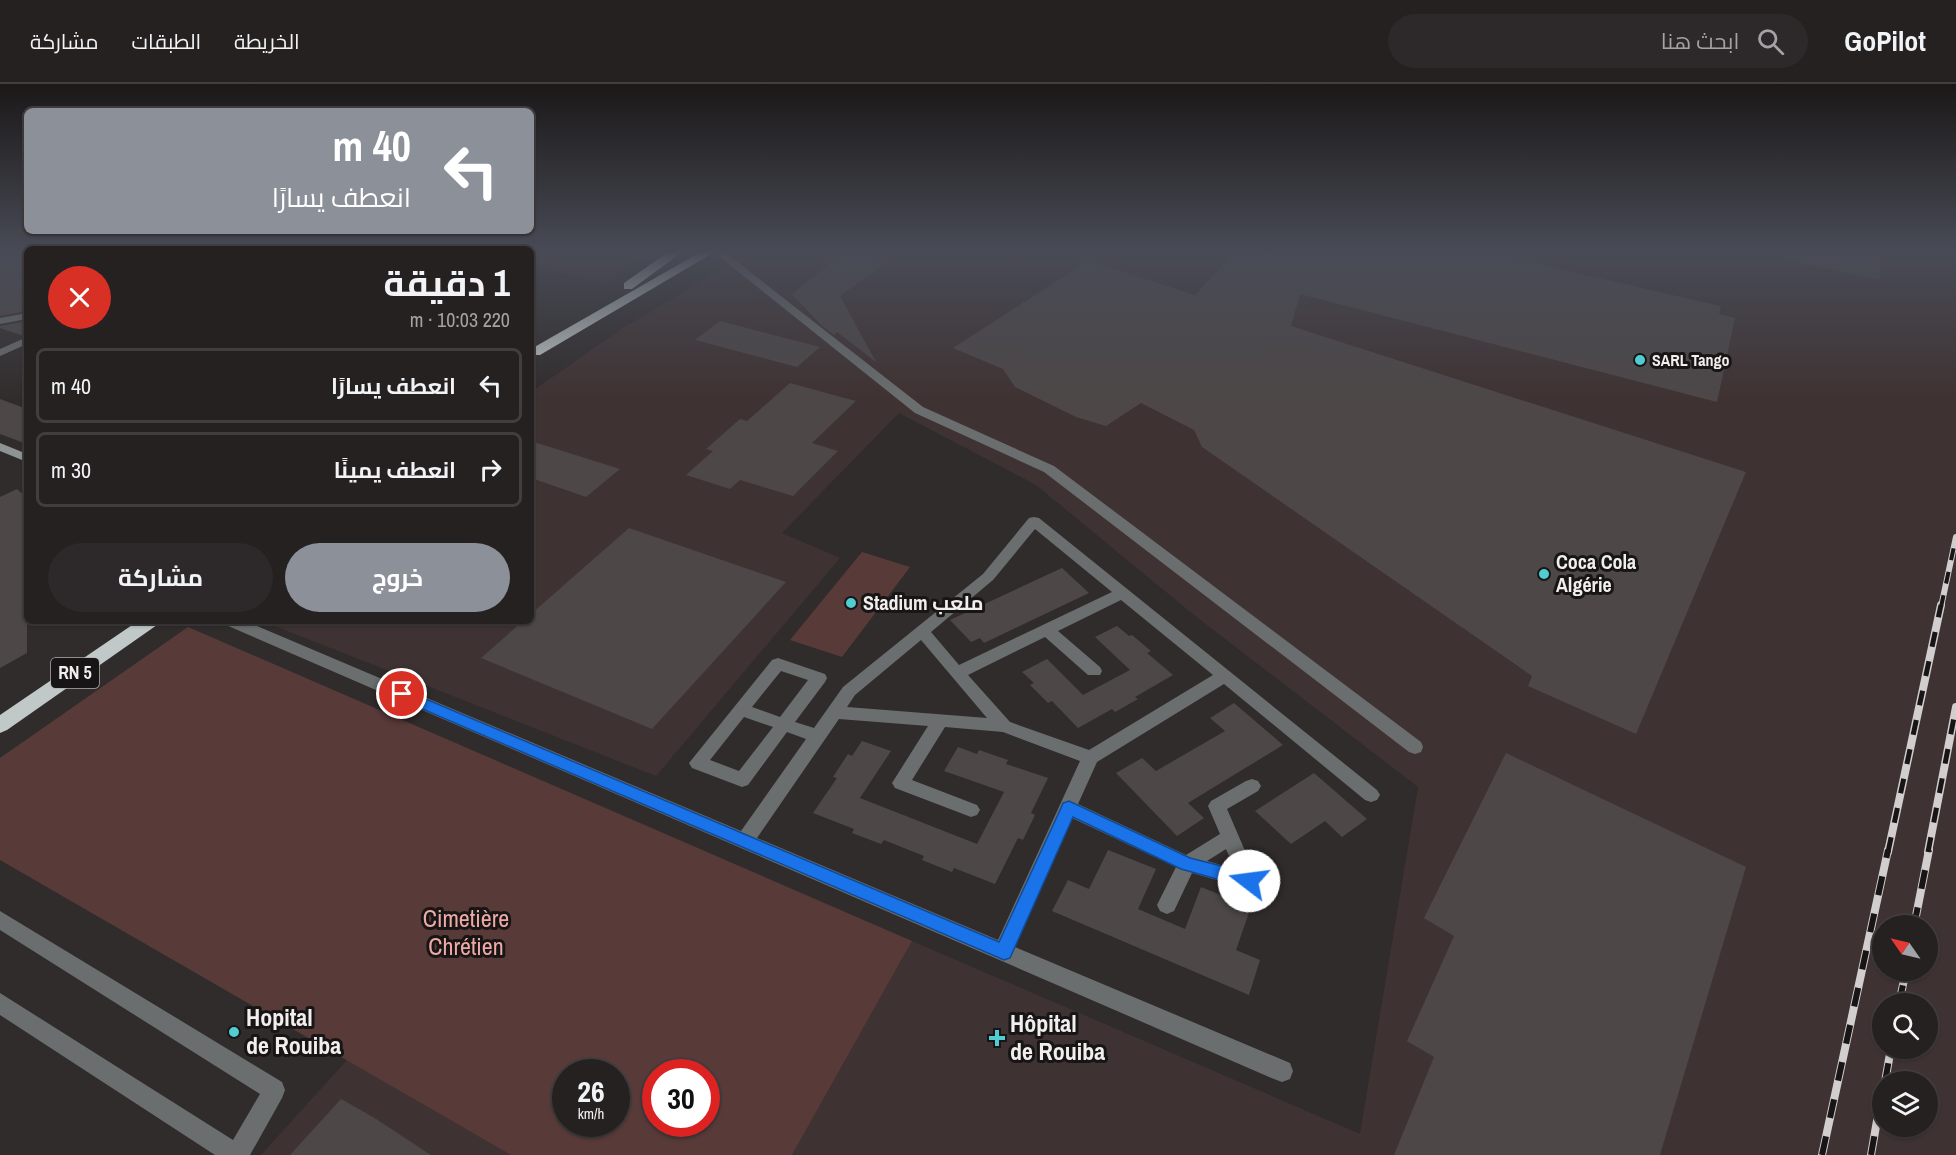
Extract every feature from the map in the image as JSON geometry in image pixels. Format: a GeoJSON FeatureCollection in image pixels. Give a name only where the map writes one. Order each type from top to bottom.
{"type":"FeatureCollection","features":[{"type":"Feature","properties":{"kind":"highway"},"geometry":{"type":"LineString","coordinates":[[534,352],[608,300]]}},
{"type":"Feature","properties":{"kind":"highway"},"geometry":{"type":"LineString","coordinates":[[534,352],[625,300]]}},
{"type":"Feature","properties":{"kind":"highway","name":"RN 5"},"geometry":{"type":"LineString","coordinates":[[0,725],[146,624]]}},
{"type":"Feature","properties":{"kind":"main road"},"geometry":{"type":"LineString","coordinates":[[0,447],[24,457]]}},
{"type":"Feature","properties":{"kind":"street"},"geometry":{"type":"LineString","coordinates":[[779,300],[919,410],[1048,469],[1415,747]]}},
{"type":"Feature","properties":{"kind":"street"},"geometry":{"type":"LineString","coordinates":[[0,353],[24,341]]}},
{"type":"Feature","properties":{"kind":"street"},"geometry":{"type":"LineString","coordinates":[[744,841],[849,691],[988,577],[1034,521],[1371,795]]}},
{"type":"Feature","properties":{"kind":"street"},"geometry":{"type":"LineString","coordinates":[[957,673],[1123,593]]}},
{"type":"Feature","properties":{"kind":"street"},"geometry":{"type":"LineString","coordinates":[[238,624],[1282,1071]]}},
{"type":"Feature","properties":{"kind":"street"},"geometry":{"type":"LineString","coordinates":[[1047,630],[1094,671]]}},
{"type":"Feature","properties":{"kind":"street"},"geometry":{"type":"LineString","coordinates":[[922,631],[1004,726]]}},
{"type":"Feature","properties":{"kind":"street"},"geometry":{"type":"LineString","coordinates":[[778,664],[819,678],[742,780],[698,763],[741,710],[778,664]]}},
{"type":"Feature","properties":{"kind":"street"},"geometry":{"type":"LineString","coordinates":[[1004,952],[1090,758],[1224,676]]}},
{"type":"Feature","properties":{"kind":"street"},"geometry":{"type":"LineString","coordinates":[[741,710],[817,736]]}},
{"type":"Feature","properties":{"kind":"street"},"geometry":{"type":"LineString","coordinates":[[834,712],[1004,726],[1090,758]]}},
{"type":"Feature","properties":{"kind":"street"},"geometry":{"type":"LineString","coordinates":[[940,720],[901,783],[971,810]]}},
{"type":"Feature","properties":{"kind":"street"},"geometry":{"type":"LineString","coordinates":[[1069,808],[1187,864],[1249,881],[1217,806],[1252,786]]}},
{"type":"Feature","properties":{"kind":"street"},"geometry":{"type":"LineString","coordinates":[[1167,905],[1187,864],[1231,836]]}},
{"type":"Feature","properties":{"kind":"street"},"geometry":{"type":"LineString","coordinates":[[0,920],[274,1090],[236,1155],[0,1003]]}},
{"type":"Feature","properties":{"kind":"lane"},"geometry":{"type":"LineString","coordinates":[[0,321],[24,317]]}},
{"type":"Feature","properties":{"kind":"shaded area"},"geometry":{"type":"Polygon","coordinates":[[[670,300],[1956,300],[1956,1155],[792,1155],[912,941],[1360,1134],[1418,787],[1194,615],[1036,485],[899,413],[782,533],[840,558],[656,776],[270,624],[534,624],[534,390],[626,326],[670,300]]]}},
{"type":"Feature","properties":{"kind":"shaded area"},"geometry":{"type":"Polygon","coordinates":[[[347,1060],[511,1155],[261,1155],[347,1060]]]}},
{"type":"Feature","properties":{"kind":"green space","name":"Stadium ملعب"},"geometry":{"type":"Polygon","coordinates":[[[862,552],[910,567],[842,657],[790,640],[862,552]]]}},
{"type":"Feature","properties":{"kind":"green space","name":"Cimetière Chrétien"},"geometry":{"type":"Polygon","coordinates":[[[188,627],[912,941],[792,1155],[511,1155],[0,860],[0,758],[188,627]]]}},
{"type":"Feature","properties":{"kind":"building"},"geometry":{"type":"Polygon","coordinates":[[[0,300],[24,300],[24,312],[0,316],[0,300]]]}},
{"type":"Feature","properties":{"kind":"building"},"geometry":{"type":"Polygon","coordinates":[[[798,300],[842,300],[876,362],[837,332],[834,335],[821,325],[798,300]]]}},
{"type":"Feature","properties":{"kind":"building","name":"Coca Cola Algérie"},"geometry":{"type":"Polygon","coordinates":[[[1028,300],[1298,300],[1291,326],[1746,472],[1636,734],[1528,686],[1532,676],[1202,447],[1194,430],[1141,403],[1106,426],[1076,417],[1015,387],[1003,369],[953,348],[1028,300]]]}},
{"type":"Feature","properties":{"kind":"building","name":"Coca Cola Algérie"},"geometry":{"type":"Polygon","coordinates":[[[1323,300],[1695,300],[1721,306],[1719,314],[1735,318],[1717,402],[1323,300]]]}},
{"type":"Feature","properties":{"kind":"building"},"geometry":{"type":"Polygon","coordinates":[[[720,321],[820,347],[797,367],[695,340],[720,321]]]}},
{"type":"Feature","properties":{"kind":"building"},"geometry":{"type":"Polygon","coordinates":[[[24,322],[24,336],[0,328],[0,326],[24,322]]]}},
{"type":"Feature","properties":{"kind":"building"},"geometry":{"type":"Polygon","coordinates":[[[790,383],[856,401],[812,443],[838,451],[793,496],[740,480],[730,489],[686,475],[713,451],[706,449],[740,419],[747,421],[790,383]]]}},
{"type":"Feature","properties":{"kind":"building"},"geometry":{"type":"Polygon","coordinates":[[[0,399],[24,408],[24,443],[0,434],[0,399]]]}},
{"type":"Feature","properties":{"kind":"building"},"geometry":{"type":"Polygon","coordinates":[[[534,442],[620,469],[586,497],[534,479],[534,442]]]}},
{"type":"Feature","properties":{"kind":"building"},"geometry":{"type":"Polygon","coordinates":[[[17,489],[24,495],[24,624],[27,624],[27,653],[0,668],[0,497],[17,489]]]}},
{"type":"Feature","properties":{"kind":"building"},"geometry":{"type":"Polygon","coordinates":[[[629,528],[786,582],[652,729],[481,658],[520,624],[534,624],[534,611],[629,528]]]}},
{"type":"Feature","properties":{"kind":"building"},"geometry":{"type":"Polygon","coordinates":[[[1062,568],[1089,593],[984,643],[980,638],[971,642],[950,620],[1062,568]]]}},
{"type":"Feature","properties":{"kind":"building"},"geometry":{"type":"Polygon","coordinates":[[[1117,626],[1151,651],[1147,653],[1173,675],[1135,697],[1138,699],[1115,712],[1112,709],[1078,728],[1052,701],[1048,703],[1030,685],[1034,683],[1022,672],[1047,659],[1083,695],[1130,670],[1095,637],[1117,626]]]}},
{"type":"Feature","properties":{"kind":"building"},"geometry":{"type":"Polygon","coordinates":[[[1234,703],[1283,745],[1188,803],[1204,818],[1177,836],[1116,773],[1142,758],[1156,771],[1225,731],[1210,718],[1234,703]]]}},
{"type":"Feature","properties":{"kind":"building"},"geometry":{"type":"Polygon","coordinates":[[[862,741],[891,751],[860,798],[977,844],[1004,792],[944,771],[958,747],[977,754],[979,750],[1008,760],[1006,764],[1048,778],[1031,813],[1035,815],[1023,840],[1018,838],[995,884],[954,868],[952,872],[922,860],[924,856],[884,840],[881,844],[852,833],[854,829],[813,813],[837,778],[833,777],[848,754],[852,756],[862,741]]]}},
{"type":"Feature","properties":{"kind":"building"},"geometry":{"type":"Polygon","coordinates":[[[1506,753],[1746,867],[1660,1155],[1394,1155],[1434,1057],[1407,1041],[1454,936],[1424,918],[1506,753]]]}},
{"type":"Feature","properties":{"kind":"building"},"geometry":{"type":"Polygon","coordinates":[[[1314,773],[1367,819],[1342,837],[1325,821],[1291,844],[1255,811],[1314,773]]]}},
{"type":"Feature","properties":{"kind":"building"},"geometry":{"type":"Polygon","coordinates":[[[1108,850],[1156,869],[1138,909],[1185,929],[1201,887],[1251,907],[1236,950],[1260,960],[1249,995],[1052,911],[1068,880],[1089,889],[1108,850]]]}},
{"type":"Feature","properties":{"kind":"building"},"geometry":{"type":"Polygon","coordinates":[[[341,1099],[373,1117],[431,1155],[290,1155],[341,1099]]]}},
{"type":"Feature","properties":{"kind":"railway"},"geometry":{"type":"LineString","coordinates":[[1941,607],[1956,537]]}},
{"type":"Feature","properties":{"kind":"railway"},"geometry":{"type":"LineString","coordinates":[[1888,852],[1941,605]]}},
{"type":"Feature","properties":{"kind":"railway"},"geometry":{"type":"LineString","coordinates":[[1928,852],[1956,707]]}},
{"type":"Feature","properties":{"kind":"railway"},"geometry":{"type":"LineString","coordinates":[[1822,1155],[1888,850]]}},
{"type":"Feature","properties":{"kind":"railway"},"geometry":{"type":"LineString","coordinates":[[1916,915],[1929,850]]}},
{"type":"Feature","properties":{"kind":"railway"},"geometry":{"type":"LineString","coordinates":[[1901,993],[1904,981]]}},
{"type":"Feature","properties":{"kind":"railway"},"geometry":{"type":"LineString","coordinates":[[1887,1071],[1889,1059]]}},
{"type":"Feature","properties":{"kind":"railway"},"geometry":{"type":"LineString","coordinates":[[1871,1155],[1874,1137]]}},
{"type":"Feature","properties":{"kind":"place","name":"SARL Tango"},"geometry":{"type":"Point","coordinates":[1640,360]}},
{"type":"Feature","properties":{"kind":"place","name":"Coca Cola Algérie"},"geometry":{"type":"Point","coordinates":[1544,574]}},
{"type":"Feature","properties":{"kind":"place","name":"Stadium ملعب"},"geometry":{"type":"Point","coordinates":[851,603]}},
{"type":"Feature","properties":{"kind":"place","name":"Hopital de Rouiba"},"geometry":{"type":"Point","coordinates":[234,1032]}},
{"type":"Feature","properties":{"kind":"place","name":"Hôpital de Rouiba"},"geometry":{"type":"Point","coordinates":[997,1038]}},
{"type":"Feature","properties":{"kind":"route"},"geometry":{"type":"LineString","coordinates":[[402,694],[1004,952],[1069,808],[1187,864],[1249,881]]}}]}
